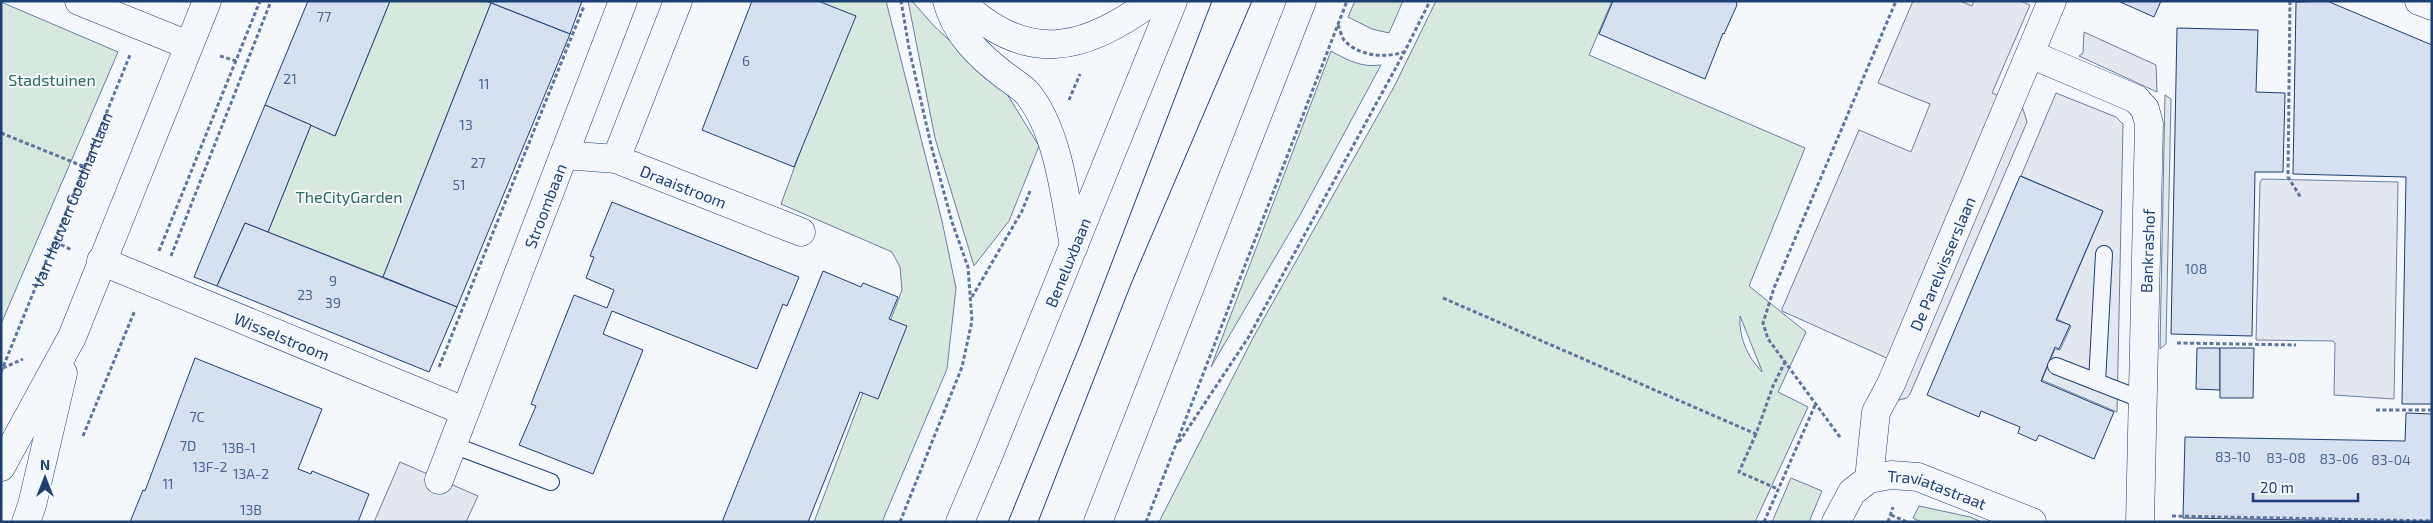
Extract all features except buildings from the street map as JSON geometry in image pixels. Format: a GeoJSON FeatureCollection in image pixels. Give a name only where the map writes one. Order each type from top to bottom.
{"type":"FeatureCollection","features":[{"type":"Feature","properties":{"kind":"street"},"geometry":{"type":"LineString","coordinates":[[79,1],[188,46]]}},
{"type":"Feature","properties":{"kind":"street"},"geometry":{"type":"LineString","coordinates":[[1,467],[72,337],[207,1]]}},
{"type":"Feature","properties":{"kind":"street","name":"Stroombaan"},"geometry":{"type":"LineString","coordinates":[[439,480],[623,1]]}},
{"type":"Feature","properties":{"kind":"street"},"geometry":{"type":"LineString","coordinates":[[616,159],[678,1]]}},
{"type":"Feature","properties":{"kind":"street"},"geometry":{"type":"LineString","coordinates":[[947,1],[950,13],[972,49],[1027,93],[1041,113],[1054,150],[1074,246]]}},
{"type":"Feature","properties":{"kind":"street"},"geometry":{"type":"LineString","coordinates":[[960,1],[991,26],[1012,37],[1044,44],[1068,44],[1122,23],[1152,1]]}},
{"type":"Feature","properties":{"kind":"street","name":"Beneluxbaan"},"geometry":{"type":"LineString","coordinates":[[960,522],[1173,1]]}},
{"type":"Feature","properties":{"kind":"street"},"geometry":{"type":"LineString","coordinates":[[1098,522],[1302,1]]}},
{"type":"Feature","properties":{"kind":"street","name":"De Parelvisserslaan"},"geometry":{"type":"LineString","coordinates":[[1869,479],[1876,412],[1891,384],[2052,1]]}},
{"type":"Feature","properties":{"kind":"street"},"geometry":{"type":"LineString","coordinates":[[2419,1],[2432,6]]}},
{"type":"Feature","properties":{"kind":"street","name":"Bankrashof"},"geometry":{"type":"LineString","coordinates":[[2030,54],[2136,99],[2145,109],[2149,134],[2140,519]]}},
{"type":"Feature","properties":{"kind":"street","name":"Draaistroom"},"geometry":{"type":"LineString","coordinates":[[564,155],[616,159],[800,232]]}},
{"type":"Feature","properties":{"kind":"street","name":"Wisselstroom"},"geometry":{"type":"LineString","coordinates":[[101,262],[464,411]]}},
{"type":"Feature","properties":{"kind":"street"},"geometry":{"type":"LineString","coordinates":[[26,522],[32,505],[72,337]]}},
{"type":"Feature","properties":{"kind":"street","name":"Traviatastraat"},"geometry":{"type":"LineString","coordinates":[[1869,479],[1892,475],[1918,477],[2032,522]]}},
{"type":"Feature","properties":{"kind":"street"},"geometry":{"type":"LineString","coordinates":[[1836,522],[1852,492],[1869,479]]}},
{"type":"Feature","properties":{"kind":"lane"},"geometry":{"type":"LineString","coordinates":[[2097,382],[2104,254]]}},
{"type":"Feature","properties":{"kind":"lane"},"geometry":{"type":"LineString","coordinates":[[2056,366],[2097,382],[2143,408]]}},
{"type":"Feature","properties":{"kind":"lane"},"geometry":{"type":"LineString","coordinates":[[453,445],[551,482]]}},
{"type":"Feature","properties":{"kind":"path"},"geometry":{"type":"LineString","coordinates":[[160,285],[272,1]]}},
{"type":"Feature","properties":{"kind":"path"},"geometry":{"type":"LineString","coordinates":[[437,374],[586,1]]}},
{"type":"Feature","properties":{"kind":"path"},"geometry":{"type":"LineString","coordinates":[[900,522],[962,367],[972,321],[968,267],[952,222],[931,145],[909,48],[901,1]]}},
{"type":"Feature","properties":{"kind":"path"},"geometry":{"type":"LineString","coordinates":[[1146,522],[1347,1]]}},
{"type":"Feature","properties":{"kind":"path"},"geometry":{"type":"LineString","coordinates":[[1176,447],[1248,338],[1405,51],[1430,1]]}},
{"type":"Feature","properties":{"kind":"path"},"geometry":{"type":"LineString","coordinates":[[1869,479],[1817,403],[1768,339],[1763,323],[1778,280],[1896,1]]}},
{"type":"Feature","properties":{"kind":"path"},"geometry":{"type":"LineString","coordinates":[[2290,1],[2288,177],[2301,198]]}},
{"type":"Feature","properties":{"kind":"path"},"geometry":{"type":"LineString","coordinates":[[1338,24],[1344,40],[1358,49],[1378,56],[1392,56],[1405,51]]}},
{"type":"Feature","properties":{"kind":"path","name":"Van Heuven Goedhartlaan"},"geometry":{"type":"LineString","coordinates":[[1,372],[141,27]]}},
{"type":"Feature","properties":{"kind":"path"},"geometry":{"type":"LineString","coordinates":[[1,133],[85,167]]}},
{"type":"Feature","properties":{"kind":"path"},"geometry":{"type":"LineString","coordinates":[[1443,298],[1756,434]]}},
{"type":"Feature","properties":{"kind":"path"},"geometry":{"type":"LineString","coordinates":[[2144,342],[2296,345]]}},
{"type":"Feature","properties":{"kind":"path"},"geometry":{"type":"LineString","coordinates":[[1778,489],[1739,472],[1756,434],[1773,386],[1785,362]]}},
{"type":"Feature","properties":{"kind":"path"},"geometry":{"type":"LineString","coordinates":[[1764,522],[1817,403]]}},
{"type":"Feature","properties":{"kind":"path"},"geometry":{"type":"LineString","coordinates":[[2376,410],[2432,410]]}},
{"type":"Feature","properties":{"kind":"path"},"geometry":{"type":"LineString","coordinates":[[1891,515],[1907,522]]}},
{"type":"Feature","properties":{"kind":"path"},"geometry":{"type":"LineString","coordinates":[[2140,519],[2432,521]]}},
{"type":"Feature","properties":{"kind":"green space","name":"TheCityGarden"},"geometry":{"type":"Polygon","coordinates":[[[390,1],[486,1],[491,3],[383,277],[268,232],[311,125],[335,136],[390,1]]]}},
{"type":"Feature","properties":{"kind":"green space"},"geometry":{"type":"Polygon","coordinates":[[[803,1],[886,1],[942,221],[956,288],[947,369],[882,522],[814,522],[902,290],[900,267],[892,252],[781,204],[849,19],[803,1]]]}},
{"type":"Feature","properties":{"kind":"green space"},"geometry":{"type":"Polygon","coordinates":[[[908,1],[912,1],[934,26],[1007,94],[1039,146],[1009,221],[974,266],[935,138],[908,1]]]}},
{"type":"Feature","properties":{"kind":"green space"},"geometry":{"type":"Polygon","coordinates":[[[1355,1],[1403,1],[1389,33],[1372,29],[1348,17],[1355,1]]]}},
{"type":"Feature","properties":{"kind":"green space"},"geometry":{"type":"Polygon","coordinates":[[[1436,1],[1612,1],[1589,55],[1805,148],[1749,286],[1806,332],[1778,392],[1808,407],[1755,522],[1159,522],[1254,336],[1395,85],[1436,1]],[[1740,316],[1741,332],[1745,346],[1752,360],[1762,372],[1740,316]]]}},
{"type":"Feature","properties":{"kind":"green space","name":"Stadstuinen"},"geometry":{"type":"Polygon","coordinates":[[[1,2],[118,52],[1,324],[1,2]]]}},
{"type":"Feature","properties":{"kind":"green space"},"geometry":{"type":"Polygon","coordinates":[[[1331,51],[1361,64],[1381,65],[1300,215],[1211,367],[1331,51]]]}},
{"type":"Feature","properties":{"kind":"green space"},"geometry":{"type":"Polygon","coordinates":[[[1791,478],[1822,491],[1809,522],[1772,522],[1791,478]]]}},
{"type":"Feature","properties":{"kind":"green space"},"geometry":{"type":"Polygon","coordinates":[[[1919,506],[1970,517],[1982,522],[1921,522],[1913,518],[1919,506]]]}},
{"type":"Feature","properties":{"kind":"shaded area"},"geometry":{"type":"Polygon","coordinates":[[[1913,1],[1960,1],[1972,6],[1974,1],[2020,1],[2030,5],[1992,93],[2022,106],[2027,122],[1910,394],[1907,398],[1899,400],[1896,399],[1909,368],[1782,311],[1782,309],[1859,130],[1911,152],[1930,104],[1878,83],[1913,1]]]}},
{"type":"Feature","properties":{"kind":"shaded area"},"geometry":{"type":"Polygon","coordinates":[[[2084,32],[2156,65],[2157,92],[2079,56],[2083,53],[2084,32]]]}},
{"type":"Feature","properties":{"kind":"shaded area"},"geometry":{"type":"Polygon","coordinates":[[[2056,93],[2116,117],[2123,124],[2117,412],[2042,380],[2055,349],[2060,350],[2071,326],[2057,319],[2103,211],[2021,176],[2056,93]]]}},
{"type":"Feature","properties":{"kind":"shaded area"},"geometry":{"type":"Polygon","coordinates":[[[2165,95],[2171,99],[2166,344],[2160,349],[2165,95]]]}},
{"type":"Feature","properties":{"kind":"shaded area"},"geometry":{"type":"Polygon","coordinates":[[[2262,179],[2398,182],[2394,399],[2334,395],[2335,343],[2333,341],[2256,340],[2260,182],[2262,179]]]}},
{"type":"Feature","properties":{"kind":"shaded area"},"geometry":{"type":"Polygon","coordinates":[[[400,462],[478,496],[466,522],[374,522],[400,462]]]}},
{"type":"Feature","properties":{"kind":"tram line"},"geometry":{"type":"LineString","coordinates":[[1008,522],[1081,343],[1212,1]]}},
{"type":"Feature","properties":{"kind":"tram line"},"geometry":{"type":"LineString","coordinates":[[1038,522],[1131,284],[1252,1]]}}]}
